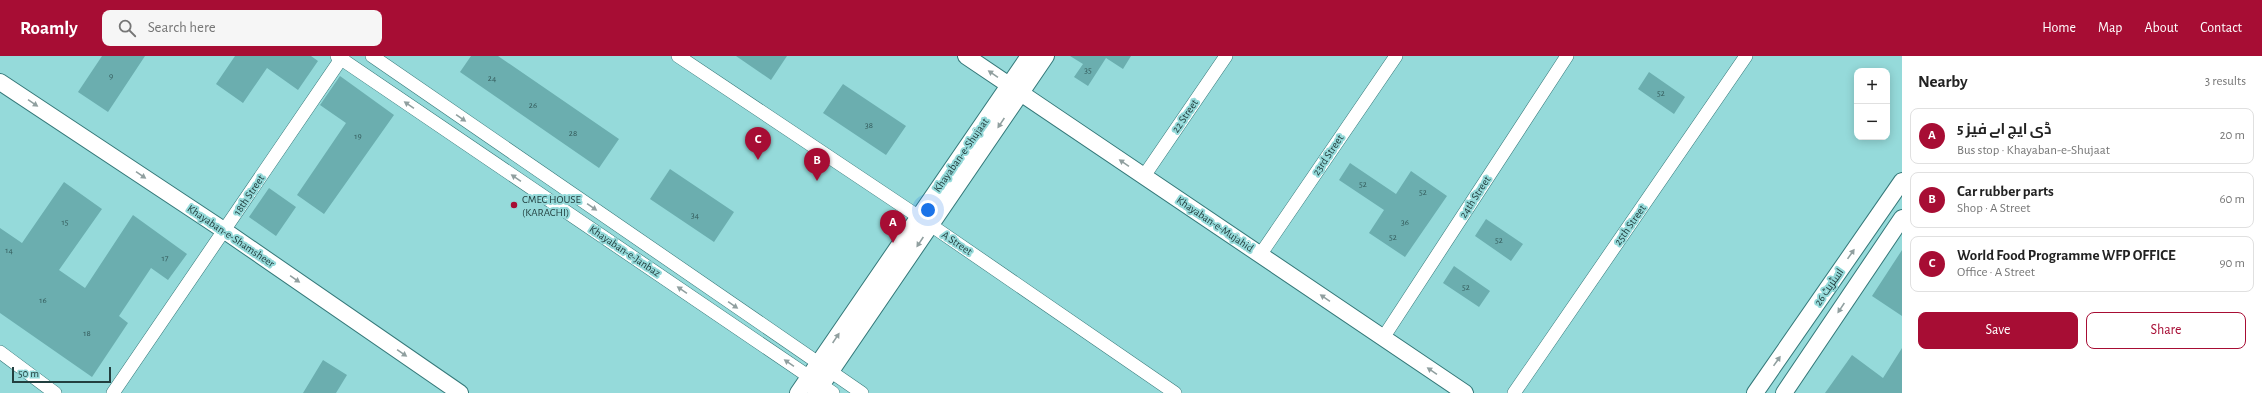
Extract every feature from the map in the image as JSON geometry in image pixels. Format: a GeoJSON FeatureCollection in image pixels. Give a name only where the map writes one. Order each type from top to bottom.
{"type":"FeatureCollection","features":[{"type":"Feature","properties":{"kind":"main road","name":"Khayaban-e-Mujahid"},"geometry":{"type":"LineString","coordinates":[[966,56],[1464,393]]}},
{"type":"Feature","properties":{"kind":"main road","name":"Khayaban-e-Shujaat"},"geometry":{"type":"LineString","coordinates":[[1015,89],[1029,56]]}},
{"type":"Feature","properties":{"kind":"main road","name":"Khayaban-e-Shujaat"},"geometry":{"type":"LineString","coordinates":[[798,393],[821,381],[925,221],[1015,89],[1046,56]]}},
{"type":"Feature","properties":{"kind":"main road","name":"Khayaban-e-Shamsheer"},"geometry":{"type":"LineString","coordinates":[[0,82],[226,231],[460,393]]}},
{"type":"Feature","properties":{"kind":"main road","name":"اسٹریٹ 26"},"geometry":{"type":"LineString","coordinates":[[1755,393],[1902,181]]}},
{"type":"Feature","properties":{"kind":"main road","name":"اسٹریٹ 26"},"geometry":{"type":"LineString","coordinates":[[1784,393],[1902,218]]}},
{"type":"Feature","properties":{"kind":"street","name":"Khayaban-e-Janbaz"},"geometry":{"type":"LineString","coordinates":[[372,56],[821,381]]}},
{"type":"Feature","properties":{"kind":"street","name":"A Street"},"geometry":{"type":"LineString","coordinates":[[678,56],[925,221],[1175,393]]}},
{"type":"Feature","properties":{"kind":"street","name":"22 Street"},"geometry":{"type":"LineString","coordinates":[[1144,176],[1226,56]]}},
{"type":"Feature","properties":{"kind":"street","name":"23rd Street"},"geometry":{"type":"LineString","coordinates":[[1260,255],[1396,56]]}},
{"type":"Feature","properties":{"kind":"street","name":"24th Street"},"geometry":{"type":"LineString","coordinates":[[1383,338],[1567,56]]}},
{"type":"Feature","properties":{"kind":"street","name":"25th Street"},"geometry":{"type":"LineString","coordinates":[[1514,393],[1746,56]]}},
{"type":"Feature","properties":{"kind":"street","name":"Khayaban-e-Janbaz"},"geometry":{"type":"LineString","coordinates":[[341,57],[821,381],[862,393]]}},
{"type":"Feature","properties":{"kind":"street","name":"18th Street"},"geometry":{"type":"LineString","coordinates":[[113,393],[226,231],[341,57]]}},
{"type":"Feature","properties":{"kind":"street"},"geometry":{"type":"LineString","coordinates":[[0,352],[55,393]]}},
{"type":"Feature","properties":{"kind":"building"},"geometry":{"type":"Polygon","coordinates":[[[102,56],[145,56],[108,112],[78,92],[102,56]]]}},
{"type":"Feature","properties":{"kind":"building"},"geometry":{"type":"Polygon","coordinates":[[[235,56],[311,56],[318,61],[298,90],[267,68],[243,103],[216,84],[235,56]]]}},
{"type":"Feature","properties":{"kind":"building"},"geometry":{"type":"Polygon","coordinates":[[[471,56],[498,56],[619,139],[599,168],[460,72],[471,56]]]}},
{"type":"Feature","properties":{"kind":"building"},"geometry":{"type":"Polygon","coordinates":[[[736,56],[787,56],[771,80],[736,56]]]}},
{"type":"Feature","properties":{"kind":"building"},"geometry":{"type":"Polygon","coordinates":[[[1070,56],[1131,56],[1123,69],[1106,58],[1088,86],[1074,77],[1083,64],[1070,56]]]}},
{"type":"Feature","properties":{"kind":"building"},"geometry":{"type":"Polygon","coordinates":[[[1649,72],[1685,97],[1674,114],[1638,89],[1649,72]]]}},
{"type":"Feature","properties":{"kind":"building"},"geometry":{"type":"Polygon","coordinates":[[[340,76],[394,115],[324,214],[297,195],[346,123],[320,105],[340,76]]]}},
{"type":"Feature","properties":{"kind":"building"},"geometry":{"type":"Polygon","coordinates":[[[843,84],[906,126],[886,155],[823,113],[843,84]]]}},
{"type":"Feature","properties":{"kind":"building"},"geometry":{"type":"Polygon","coordinates":[[[1350,163],[1396,194],[1411,171],[1447,196],[1405,257],[1369,233],[1384,210],[1339,180],[1350,163]]]}},
{"type":"Feature","properties":{"kind":"building"},"geometry":{"type":"Polygon","coordinates":[[[670,169],[734,212],[714,242],[650,199],[670,169]]]}},
{"type":"Feature","properties":{"kind":"building"},"geometry":{"type":"Polygon","coordinates":[[[64,182],[102,209],[59,270],[85,288],[133,215],[187,254],[168,280],[151,268],[119,316],[128,323],[92,377],[0,313],[0,228],[22,243],[64,182]]]}},
{"type":"Feature","properties":{"kind":"building"},"geometry":{"type":"Polygon","coordinates":[[[269,188],[296,207],[276,236],[249,217],[269,188]]]}},
{"type":"Feature","properties":{"kind":"building"},"geometry":{"type":"Polygon","coordinates":[[[1486,219],[1523,244],[1511,261],[1475,236],[1486,219]]]}},
{"type":"Feature","properties":{"kind":"building"},"geometry":{"type":"Polygon","coordinates":[[[1902,250],[1902,316],[1872,296],[1902,250]]]}},
{"type":"Feature","properties":{"kind":"building"},"geometry":{"type":"Polygon","coordinates":[[[1454,266],[1490,291],[1479,307],[1443,283],[1454,266]]]}},
{"type":"Feature","properties":{"kind":"building"},"geometry":{"type":"Polygon","coordinates":[[[1902,348],[1902,393],[1825,393],[1852,355],[1883,378],[1902,348]]]}},
{"type":"Feature","properties":{"kind":"building"},"geometry":{"type":"Polygon","coordinates":[[[323,360],[347,375],[336,393],[303,393],[323,360]]]}},
{"type":"Feature","properties":{"kind":"place","name":"World Food Programme WFP OFFICE"},"geometry":{"type":"Point","coordinates":[758,160]}},
{"type":"Feature","properties":{"kind":"place","name":"Car rubber parts"},"geometry":{"type":"Point","coordinates":[817,181]}},
{"type":"Feature","properties":{"kind":"place","name":"CMEC HOUSE (KARACHI)"},"geometry":{"type":"Point","coordinates":[514,205]}},
{"type":"Feature","properties":{"kind":"place","name":"5 ڈی ایچ اے فیز"},"geometry":{"type":"Point","coordinates":[893,243]}}]}
